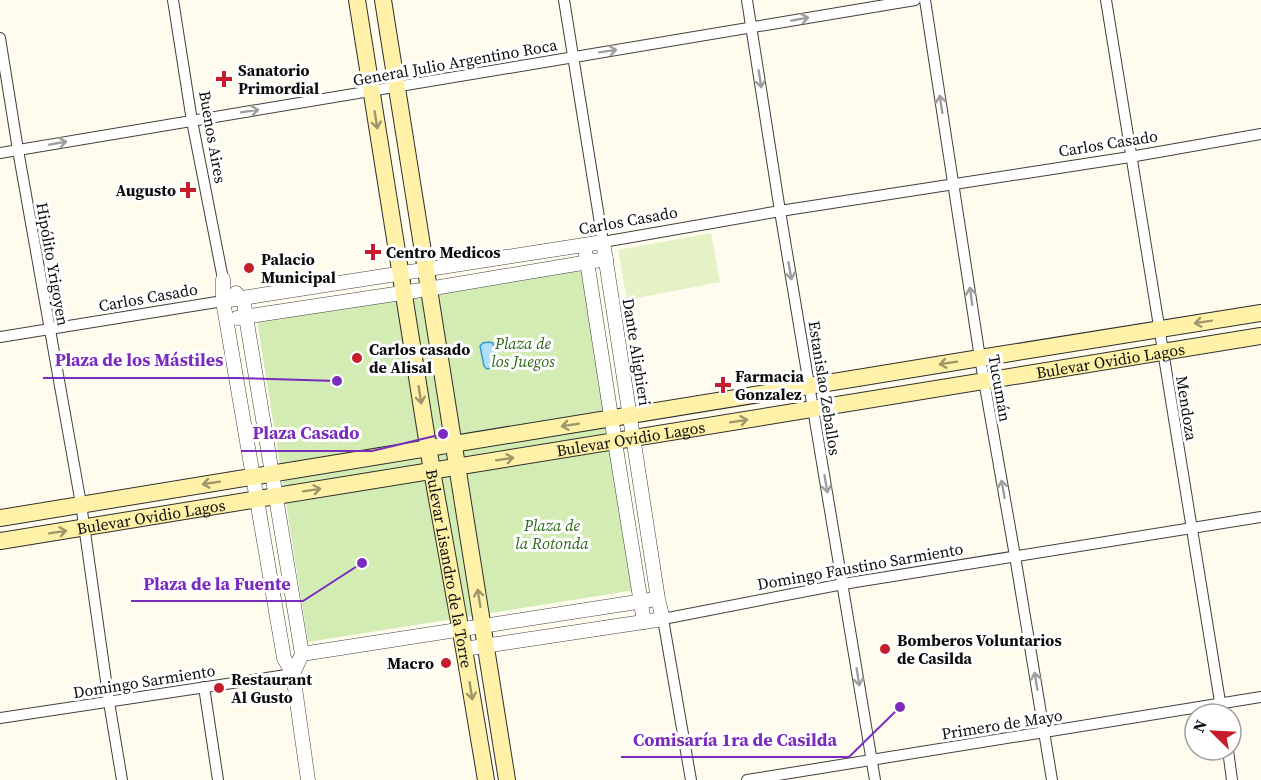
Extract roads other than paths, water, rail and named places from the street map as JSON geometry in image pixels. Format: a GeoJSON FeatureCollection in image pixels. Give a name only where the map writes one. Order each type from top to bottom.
{"type":"FeatureCollection","features":[{"type":"Feature","properties":{"kind":"main road","name":"Bulevar Lisandro de la Torre"},"geometry":{"type":"LineString","coordinates":[[357,0],[432,471],[486,780]]}},
{"type":"Feature","properties":{"kind":"main road","name":"Bulevar Lisandro de la Torre"},"geometry":{"type":"LineString","coordinates":[[383,0],[507,780]]}},
{"type":"Feature","properties":{"kind":"main road","name":"Bulevar Ovidio Lagos"},"geometry":{"type":"LineString","coordinates":[[0,518],[1261,313]]}},
{"type":"Feature","properties":{"kind":"main road","name":"Bulevar Ovidio Lagos"},"geometry":{"type":"LineString","coordinates":[[0,541],[1261,336]]}},
{"type":"Feature","properties":{"kind":"street","name":"Buenos Aires"},"geometry":{"type":"LineString","coordinates":[[172,0],[192,121],[223,279],[226,320],[284,658],[293,674],[308,780]]}},
{"type":"Feature","properties":{"kind":"street","name":"Dante Alighieri"},"geometry":{"type":"LineString","coordinates":[[564,0],[658,599],[691,780]]}},
{"type":"Feature","properties":{"kind":"street","name":"Estanislao Zeballos"},"geometry":{"type":"LineString","coordinates":[[747,0],[875,780]]}},
{"type":"Feature","properties":{"kind":"street","name":"General Julio Argentino Roca"},"geometry":{"type":"LineString","coordinates":[[0,153],[915,0]]}},
{"type":"Feature","properties":{"kind":"street","name":"Tucumán"},"geometry":{"type":"LineString","coordinates":[[925,0],[980,358],[1052,780]]}},
{"type":"Feature","properties":{"kind":"street","name":"Mendoza"},"geometry":{"type":"LineString","coordinates":[[1106,0],[1220,702]]}},
{"type":"Feature","properties":{"kind":"street","name":"Hipólito Yrigoyen"},"geometry":{"type":"LineString","coordinates":[[0,38],[81,504],[122,780]]}},
{"type":"Feature","properties":{"kind":"street","name":"Carlos Casado"},"geometry":{"type":"LineString","coordinates":[[0,337],[603,242],[780,211],[1130,157],[1261,134]]}},
{"type":"Feature","properties":{"kind":"street"},"geometry":{"type":"LineString","coordinates":[[585,244],[645,622]]}},
{"type":"Feature","properties":{"kind":"street","name":"Carlos Casado"},"geometry":{"type":"LineString","coordinates":[[226,320],[606,259]]}},
{"type":"Feature","properties":{"kind":"street"},"geometry":{"type":"LineString","coordinates":[[223,279],[244,303],[302,654],[293,674]]}},
{"type":"Feature","properties":{"kind":"street","name":"Domingo Faustino Sarmiento"},"geometry":{"type":"LineString","coordinates":[[464,649],[645,622],[843,585],[1261,517]]}},
{"type":"Feature","properties":{"kind":"street"},"geometry":{"type":"LineString","coordinates":[[302,654],[658,599]]}},
{"type":"Feature","properties":{"kind":"street","name":"Domingo Sarmiento"},"geometry":{"type":"LineString","coordinates":[[0,718],[293,674]]}},
{"type":"Feature","properties":{"kind":"street"},"geometry":{"type":"LineString","coordinates":[[204,687],[218,780]]}},
{"type":"Feature","properties":{"kind":"street","name":"Primero de Mayo"},"geometry":{"type":"LineString","coordinates":[[1243,703],[1261,698]]}},
{"type":"Feature","properties":{"kind":"street","name":"Primero de Mayo"},"geometry":{"type":"LineString","coordinates":[[747,780],[1044,732],[1183,714]]}},
{"type":"Feature","properties":{"kind":"street"},"geometry":{"type":"LineString","coordinates":[[1230,762],[1232,780]]}},
{"type":"Feature","properties":{"kind":"water"},"geometry":{"type":"Polygon","coordinates":[[[489,342],[493,343],[496,364],[487,369],[484,366],[480,346],[489,342]]]}},
{"type":"Feature","properties":{"kind":"place","name":"Sanatorio Primordial"},"geometry":{"type":"Point","coordinates":[224,79]}},
{"type":"Feature","properties":{"kind":"place","name":"Augusto"},"geometry":{"type":"Point","coordinates":[188,190]}},
{"type":"Feature","properties":{"kind":"place","name":"Centro Medicos"},"geometry":{"type":"Point","coordinates":[373,252]}},
{"type":"Feature","properties":{"kind":"place","name":"Palacio Municipal"},"geometry":{"type":"Point","coordinates":[249,268]}},
{"type":"Feature","properties":{"kind":"place","name":"Carlos casado de Alisal"},"geometry":{"type":"Point","coordinates":[357,358]}},
{"type":"Feature","properties":{"kind":"place","name":"Plaza de los Mástiles"},"geometry":{"type":"Point","coordinates":[337,381]}},
{"type":"Feature","properties":{"kind":"place","name":"Farmacia Gonzalez"},"geometry":{"type":"Point","coordinates":[723,385]}},
{"type":"Feature","properties":{"kind":"place","name":"Plaza Casado"},"geometry":{"type":"Point","coordinates":[443,434]}},
{"type":"Feature","properties":{"kind":"place","name":"Plaza de la Fuente"},"geometry":{"type":"Point","coordinates":[362,563]}},
{"type":"Feature","properties":{"kind":"place","name":"Bomberos Voluntarios de Casilda"},"geometry":{"type":"Point","coordinates":[885,649]}},
{"type":"Feature","properties":{"kind":"place","name":"Macro"},"geometry":{"type":"Point","coordinates":[446,663]}},
{"type":"Feature","properties":{"kind":"place","name":"Restaurant Al Gusto"},"geometry":{"type":"Point","coordinates":[219,688]}},
{"type":"Feature","properties":{"kind":"place","name":"Comisaría 1ra de Casilda"},"geometry":{"type":"Point","coordinates":[900,707]}},
{"type":"Feature","properties":{"kind":"park label","name":"Plaza de los Juegos"},"geometry":{"type":"Point","coordinates":[523,352]}},
{"type":"Feature","properties":{"kind":"park label","name":"Plaza de la Rotonda"},"geometry":{"type":"Point","coordinates":[552,534]}}]}
